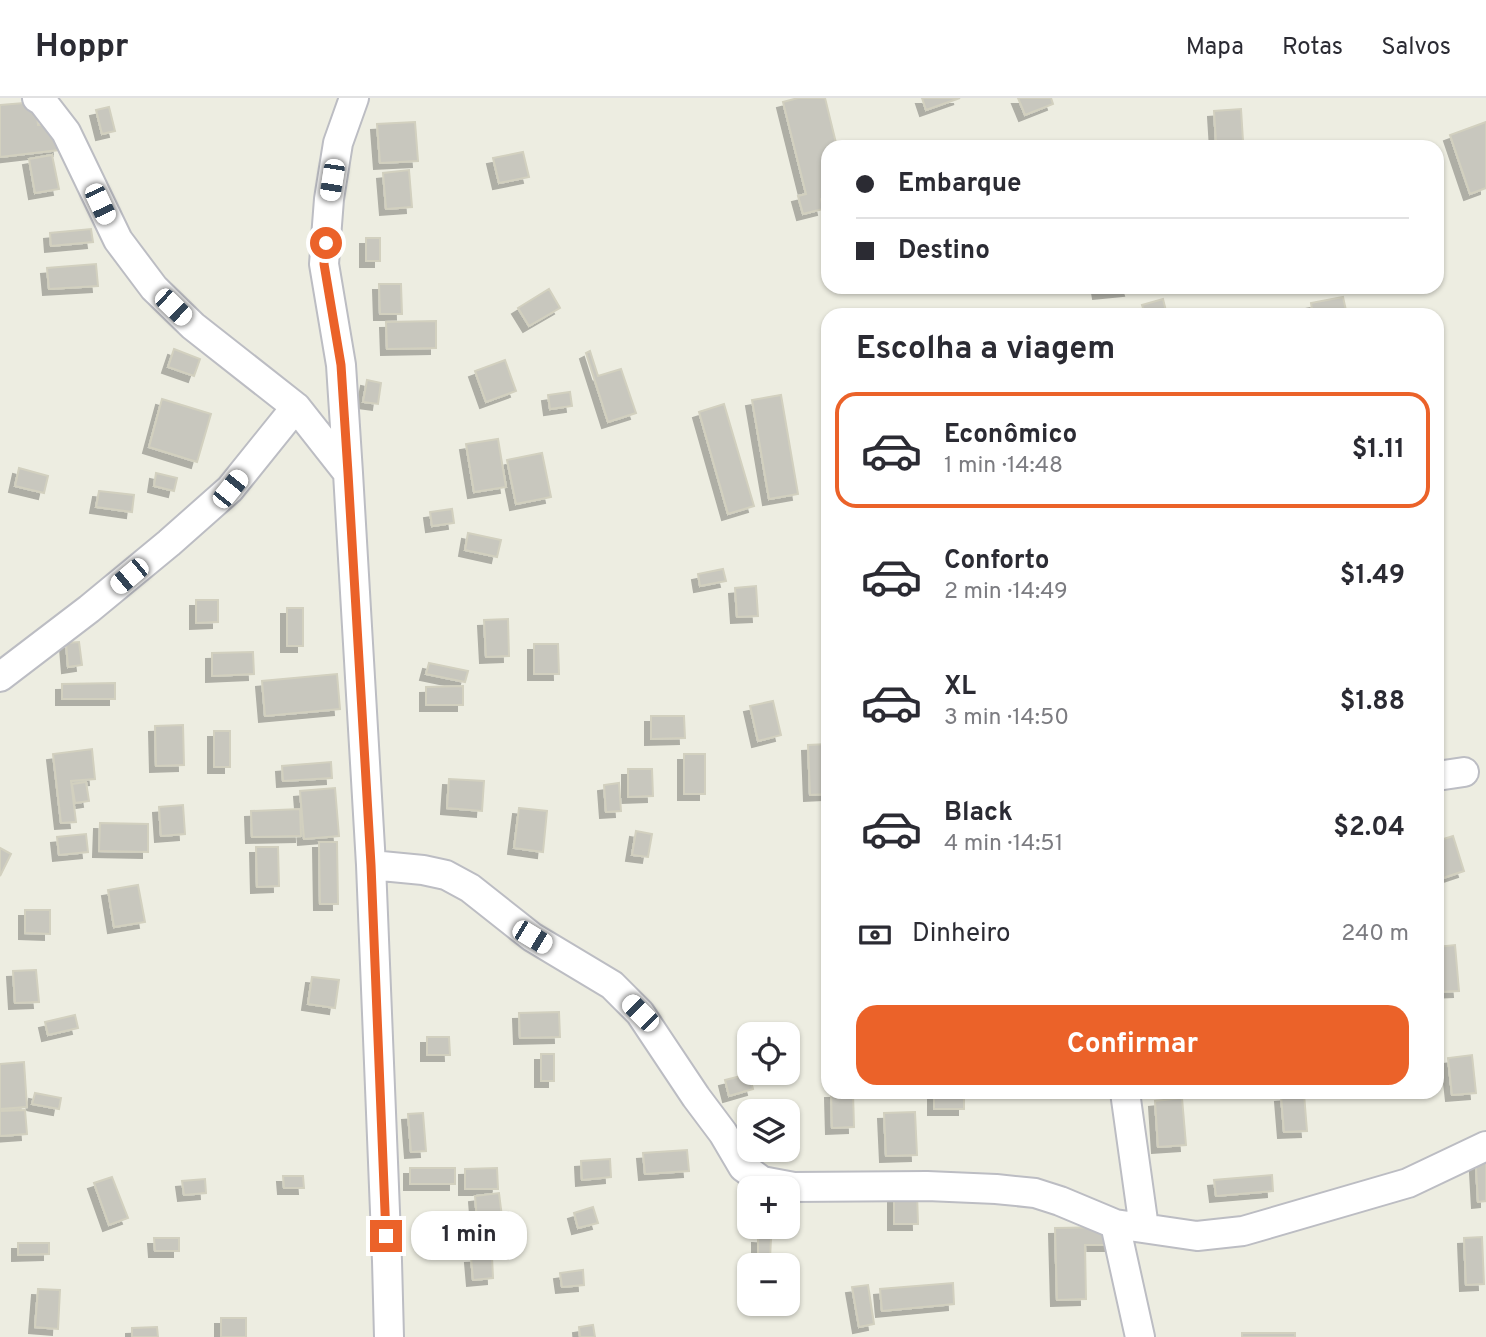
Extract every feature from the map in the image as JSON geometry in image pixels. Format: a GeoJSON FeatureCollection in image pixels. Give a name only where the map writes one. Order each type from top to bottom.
{"type":"FeatureCollection","features":[{"type":"Feature","properties":{"kind":"street"},"geometry":{"type":"LineString","coordinates":[[37,98],[66,132],[118,240],[154,288],[193,326],[296,407],[348,473]]}},
{"type":"Feature","properties":{"kind":"street"},"geometry":{"type":"LineString","coordinates":[[354,98],[338,142],[329,199],[324,264],[341,365],[348,473],[371,865],[389,1337]]}},
{"type":"Feature","properties":{"kind":"street"},"geometry":{"type":"LineString","coordinates":[[0,677],[89,609],[230,489],[296,407]]}},
{"type":"Feature","properties":{"kind":"street"},"geometry":{"type":"LineString","coordinates":[[371,865],[446,875],[470,888],[532,937],[612,985],[640,1013],[723,1133],[743,1167],[762,1181],[794,1187],[928,1186],[1035,1193],[1060,1200],[1115,1224],[1197,1236],[1243,1231],[1408,1183],[1486,1146]]}},
{"type":"Feature","properties":{"kind":"street"},"geometry":{"type":"LineString","coordinates":[[1126,1099],[1144,1228]]}},
{"type":"Feature","properties":{"kind":"street"},"geometry":{"type":"LineString","coordinates":[[1115,1224],[1140,1337]]}},
{"type":"Feature","properties":{"kind":"building"},"geometry":{"type":"Polygon","coordinates":[[[798,98],[825,98],[835,140],[821,140],[821,210],[803,214],[798,196],[806,194],[783,102],[798,98]]]}},
{"type":"Feature","properties":{"kind":"building"},"geometry":{"type":"Polygon","coordinates":[[[922,98],[960,98],[926,110],[922,98]]]}},
{"type":"Feature","properties":{"kind":"building"},"geometry":{"type":"Polygon","coordinates":[[[1018,98],[1051,98],[1053,104],[1025,115],[1018,98]]]}},
{"type":"Feature","properties":{"kind":"building"},"geometry":{"type":"Polygon","coordinates":[[[36,102],[38,125],[57,124],[59,150],[0,157],[0,105],[36,102]]]}},
{"type":"Feature","properties":{"kind":"building"},"geometry":{"type":"Polygon","coordinates":[[[109,107],[115,131],[102,134],[96,110],[109,107]]]}},
{"type":"Feature","properties":{"kind":"building"},"geometry":{"type":"Polygon","coordinates":[[[1241,109],[1243,140],[1216,140],[1214,111],[1241,109]]]}},
{"type":"Feature","properties":{"kind":"building"},"geometry":{"type":"Polygon","coordinates":[[[415,122],[418,161],[380,163],[377,124],[415,122]]]}},
{"type":"Feature","properties":{"kind":"building"},"geometry":{"type":"Polygon","coordinates":[[[1486,122],[1486,188],[1470,194],[1450,135],[1486,122]]]}},
{"type":"Feature","properties":{"kind":"building"},"geometry":{"type":"Polygon","coordinates":[[[523,152],[529,177],[499,183],[493,158],[523,152]]]}},
{"type":"Feature","properties":{"kind":"building"},"geometry":{"type":"Polygon","coordinates":[[[52,155],[59,189],[35,193],[29,159],[52,155]]]}},
{"type":"Feature","properties":{"kind":"building"},"geometry":{"type":"Polygon","coordinates":[[[409,170],[412,207],[386,209],[383,173],[409,170]]]}},
{"type":"Feature","properties":{"kind":"building"},"geometry":{"type":"Polygon","coordinates":[[[91,229],[93,242],[51,246],[50,233],[91,229]]]}},
{"type":"Feature","properties":{"kind":"building"},"geometry":{"type":"Polygon","coordinates":[[[366,238],[380,238],[380,261],[366,261],[366,238]]]}},
{"type":"Feature","properties":{"kind":"building"},"geometry":{"type":"Polygon","coordinates":[[[96,264],[98,286],[49,289],[47,268],[96,264]]]}},
{"type":"Feature","properties":{"kind":"building"},"geometry":{"type":"Polygon","coordinates":[[[379,284],[401,284],[402,314],[380,314],[379,284]]]}},
{"type":"Feature","properties":{"kind":"building"},"geometry":{"type":"Polygon","coordinates":[[[549,289],[560,308],[529,326],[518,308],[549,289]]]}},
{"type":"Feature","properties":{"kind":"building"},"geometry":{"type":"Polygon","coordinates":[[[1343,297],[1345,308],[1312,308],[1311,303],[1343,297]]]}},
{"type":"Feature","properties":{"kind":"building"},"geometry":{"type":"Polygon","coordinates":[[[1163,299],[1165,308],[1143,308],[1142,305],[1163,299]]]}},
{"type":"Feature","properties":{"kind":"building"},"geometry":{"type":"Polygon","coordinates":[[[436,321],[436,348],[387,349],[386,322],[436,321]]]}},
{"type":"Feature","properties":{"kind":"building"},"geometry":{"type":"Polygon","coordinates":[[[174,349],[200,359],[194,376],[168,367],[174,349]]]}},
{"type":"Feature","properties":{"kind":"building"},"geometry":{"type":"Polygon","coordinates":[[[590,351],[598,376],[621,369],[636,413],[608,422],[586,353],[590,351]]]}},
{"type":"Feature","properties":{"kind":"building"},"geometry":{"type":"Polygon","coordinates":[[[505,360],[516,391],[486,402],[475,371],[505,360]]]}},
{"type":"Feature","properties":{"kind":"building"},"geometry":{"type":"Polygon","coordinates":[[[367,380],[381,383],[378,404],[363,402],[367,380]]]}},
{"type":"Feature","properties":{"kind":"building"},"geometry":{"type":"Polygon","coordinates":[[[570,392],[572,406],[550,409],[548,395],[570,392]]]}},
{"type":"Feature","properties":{"kind":"building"},"geometry":{"type":"Polygon","coordinates":[[[781,395],[798,494],[769,499],[752,400],[781,395]]]}},
{"type":"Feature","properties":{"kind":"building"},"geometry":{"type":"Polygon","coordinates":[[[162,399],[211,414],[197,462],[149,447],[162,399]]]}},
{"type":"Feature","properties":{"kind":"building"},"geometry":{"type":"Polygon","coordinates":[[[724,404],[754,506],[728,514],[699,412],[724,404]]]}},
{"type":"Feature","properties":{"kind":"building"},"geometry":{"type":"Polygon","coordinates":[[[498,439],[506,487],[474,492],[466,444],[498,439]]]}},
{"type":"Feature","properties":{"kind":"building"},"geometry":{"type":"Polygon","coordinates":[[[542,453],[551,497],[516,504],[507,460],[542,453]]]}},
{"type":"Feature","properties":{"kind":"building"},"geometry":{"type":"Polygon","coordinates":[[[19,468],[48,476],[44,493],[15,486],[19,468]]]}},
{"type":"Feature","properties":{"kind":"building"},"geometry":{"type":"Polygon","coordinates":[[[156,473],[177,478],[174,491],[154,486],[156,473]]]}},
{"type":"Feature","properties":{"kind":"building"},"geometry":{"type":"Polygon","coordinates":[[[99,491],[134,495],[132,512],[96,507],[99,491]]]}},
{"type":"Feature","properties":{"kind":"building"},"geometry":{"type":"Polygon","coordinates":[[[452,509],[454,523],[432,526],[430,512],[452,509]]]}},
{"type":"Feature","properties":{"kind":"building"},"geometry":{"type":"Polygon","coordinates":[[[468,533],[501,540],[497,557],[465,550],[468,533]]]}},
{"type":"Feature","properties":{"kind":"building"},"geometry":{"type":"Polygon","coordinates":[[[723,569],[726,581],[700,586],[698,574],[723,569]]]}},
{"type":"Feature","properties":{"kind":"building"},"geometry":{"type":"Polygon","coordinates":[[[756,586],[758,616],[737,617],[735,588],[756,586]]]}},
{"type":"Feature","properties":{"kind":"building"},"geometry":{"type":"Polygon","coordinates":[[[196,600],[218,600],[218,622],[196,623],[196,600]]]}},
{"type":"Feature","properties":{"kind":"building"},"geometry":{"type":"Polygon","coordinates":[[[287,608],[303,608],[303,646],[287,646],[287,608]]]}},
{"type":"Feature","properties":{"kind":"building"},"geometry":{"type":"Polygon","coordinates":[[[508,619],[509,656],[486,657],[484,620],[508,619]]]}},
{"type":"Feature","properties":{"kind":"building"},"geometry":{"type":"Polygon","coordinates":[[[79,642],[82,665],[68,667],[66,643],[79,642]]]}},
{"type":"Feature","properties":{"kind":"building"},"geometry":{"type":"Polygon","coordinates":[[[534,644],[558,644],[559,674],[534,674],[534,644]]]}},
{"type":"Feature","properties":{"kind":"building"},"geometry":{"type":"Polygon","coordinates":[[[253,652],[254,674],[212,676],[212,653],[253,652]]]}},
{"type":"Feature","properties":{"kind":"building"},"geometry":{"type":"Polygon","coordinates":[[[429,663],[468,671],[465,682],[426,674],[429,663]]]}},
{"type":"Feature","properties":{"kind":"building"},"geometry":{"type":"Polygon","coordinates":[[[337,674],[340,709],[265,716],[262,681],[337,674]]]}},
{"type":"Feature","properties":{"kind":"building"},"geometry":{"type":"Polygon","coordinates":[[[115,683],[115,699],[62,699],[62,684],[115,683]]]}},
{"type":"Feature","properties":{"kind":"building"},"geometry":{"type":"Polygon","coordinates":[[[463,686],[463,705],[426,705],[426,687],[463,686]]]}},
{"type":"Feature","properties":{"kind":"building"},"geometry":{"type":"Polygon","coordinates":[[[773,701],[781,735],[758,741],[750,706],[773,701]]]}},
{"type":"Feature","properties":{"kind":"building"},"geometry":{"type":"Polygon","coordinates":[[[651,716],[684,716],[685,738],[651,739],[651,716]]]}},
{"type":"Feature","properties":{"kind":"building"},"geometry":{"type":"Polygon","coordinates":[[[183,725],[184,765],[156,766],[155,726],[183,725]]]}},
{"type":"Feature","properties":{"kind":"building"},"geometry":{"type":"Polygon","coordinates":[[[214,731],[230,731],[230,767],[214,767],[214,731]]]}},
{"type":"Feature","properties":{"kind":"building"},"geometry":{"type":"Polygon","coordinates":[[[821,744],[821,794],[810,795],[808,745],[821,744]]]}},
{"type":"Feature","properties":{"kind":"building"},"geometry":{"type":"Polygon","coordinates":[[[92,749],[95,779],[71,781],[76,822],[61,823],[53,754],[92,749]]]}},
{"type":"Feature","properties":{"kind":"building"},"geometry":{"type":"Polygon","coordinates":[[[684,754],[705,754],[705,794],[684,794],[684,754]]]}},
{"type":"Feature","properties":{"kind":"building"},"geometry":{"type":"Polygon","coordinates":[[[331,762],[332,778],[283,781],[282,766],[331,762]]]}},
{"type":"Feature","properties":{"kind":"building"},"geometry":{"type":"Polygon","coordinates":[[[628,769],[652,769],[653,796],[628,797],[628,769]]]}},
{"type":"Feature","properties":{"kind":"building"},"geometry":{"type":"Polygon","coordinates":[[[449,779],[484,781],[482,811],[447,808],[449,779]]]}},
{"type":"Feature","properties":{"kind":"building"},"geometry":{"type":"Polygon","coordinates":[[[86,782],[89,801],[75,803],[72,784],[86,782]]]}},
{"type":"Feature","properties":{"kind":"building"},"geometry":{"type":"Polygon","coordinates":[[[619,783],[621,811],[606,812],[604,785],[619,783]]]}},
{"type":"Feature","properties":{"kind":"building"},"geometry":{"type":"Polygon","coordinates":[[[335,788],[339,836],[304,839],[300,791],[335,788]]]}},
{"type":"Feature","properties":{"kind":"building"},"geometry":{"type":"Polygon","coordinates":[[[183,805],[185,834],[161,836],[159,807],[183,805]]]}},
{"type":"Feature","properties":{"kind":"building"},"geometry":{"type":"Polygon","coordinates":[[[519,808],[547,811],[543,852],[514,848],[519,808]]]}},
{"type":"Feature","properties":{"kind":"building"},"geometry":{"type":"Polygon","coordinates":[[[300,809],[301,836],[252,837],[251,811],[300,809]]]}},
{"type":"Feature","properties":{"kind":"building"},"geometry":{"type":"Polygon","coordinates":[[[100,823],[148,824],[148,852],[99,851],[100,823]]]}},
{"type":"Feature","properties":{"kind":"building"},"geometry":{"type":"Polygon","coordinates":[[[636,831],[652,834],[648,857],[632,855],[636,831]]]}},
{"type":"Feature","properties":{"kind":"building"},"geometry":{"type":"Polygon","coordinates":[[[86,834],[88,852],[59,855],[57,837],[86,834]]]}},
{"type":"Feature","properties":{"kind":"building"},"geometry":{"type":"Polygon","coordinates":[[[1453,836],[1464,871],[1444,878],[1444,839],[1453,836]]]}},
{"type":"Feature","properties":{"kind":"building"},"geometry":{"type":"Polygon","coordinates":[[[319,842],[337,842],[338,904],[320,904],[319,842]]]}},
{"type":"Feature","properties":{"kind":"building"},"geometry":{"type":"Polygon","coordinates":[[[256,847],[278,847],[279,886],[257,887],[256,847]]]}},
{"type":"Feature","properties":{"kind":"building"},"geometry":{"type":"Polygon","coordinates":[[[0,848],[11,854],[0,876],[0,848]]]}},
{"type":"Feature","properties":{"kind":"building"},"geometry":{"type":"Polygon","coordinates":[[[138,885],[145,922],[114,927],[108,890],[138,885]]]}},
{"type":"Feature","properties":{"kind":"building"},"geometry":{"type":"Polygon","coordinates":[[[25,910],[50,910],[50,934],[25,933],[25,910]]]}},
{"type":"Feature","properties":{"kind":"building"},"geometry":{"type":"Polygon","coordinates":[[[1455,945],[1459,991],[1444,992],[1444,946],[1455,945]]]}},
{"type":"Feature","properties":{"kind":"building"},"geometry":{"type":"Polygon","coordinates":[[[36,970],[39,1002],[15,1003],[13,971],[36,970]]]}},
{"type":"Feature","properties":{"kind":"building"},"geometry":{"type":"Polygon","coordinates":[[[312,977],[339,980],[335,1008],[308,1004],[312,977]]]}},
{"type":"Feature","properties":{"kind":"building"},"geometry":{"type":"Polygon","coordinates":[[[559,1012],[560,1037],[520,1038],[519,1013],[559,1012]]]}},
{"type":"Feature","properties":{"kind":"building"},"geometry":{"type":"Polygon","coordinates":[[[75,1015],[78,1028],[48,1035],[45,1022],[75,1015]]]}},
{"type":"Feature","properties":{"kind":"building"},"geometry":{"type":"Polygon","coordinates":[[[427,1037],[449,1037],[450,1055],[427,1055],[427,1037]]]}},
{"type":"Feature","properties":{"kind":"building"},"geometry":{"type":"Polygon","coordinates":[[[541,1054],[554,1054],[554,1081],[541,1081],[541,1054]]]}},
{"type":"Feature","properties":{"kind":"building"},"geometry":{"type":"Polygon","coordinates":[[[1472,1055],[1476,1093],[1452,1095],[1448,1058],[1472,1055]]]}},
{"type":"Feature","properties":{"kind":"building"},"geometry":{"type":"Polygon","coordinates":[[[24,1062],[27,1107],[0,1109],[0,1064],[24,1062]]]}},
{"type":"Feature","properties":{"kind":"building"},"geometry":{"type":"Polygon","coordinates":[[[737,1077],[737,1085],[752,1085],[753,1089],[729,1096],[725,1080],[737,1077]]]}},
{"type":"Feature","properties":{"kind":"building"},"geometry":{"type":"Polygon","coordinates":[[[35,1093],[61,1098],[59,1109],[32,1104],[35,1093]]]}},
{"type":"Feature","properties":{"kind":"building"},"geometry":{"type":"Polygon","coordinates":[[[831,1099],[853,1099],[854,1127],[832,1128],[831,1099]]]}},
{"type":"Feature","properties":{"kind":"building"},"geometry":{"type":"Polygon","coordinates":[[[934,1099],[964,1099],[964,1109],[934,1109],[934,1099]]]}},
{"type":"Feature","properties":{"kind":"building"},"geometry":{"type":"Polygon","coordinates":[[[1182,1099],[1186,1145],[1158,1147],[1155,1101],[1182,1099]]]}},
{"type":"Feature","properties":{"kind":"building"},"geometry":{"type":"Polygon","coordinates":[[[1281,1099],[1304,1099],[1307,1131],[1284,1132],[1281,1099]]]}},
{"type":"Feature","properties":{"kind":"building"},"geometry":{"type":"Polygon","coordinates":[[[25,1110],[27,1134],[0,1136],[0,1111],[25,1110]]]}},
{"type":"Feature","properties":{"kind":"building"},"geometry":{"type":"Polygon","coordinates":[[[915,1112],[917,1155],[886,1156],[884,1113],[915,1112]]]}},
{"type":"Feature","properties":{"kind":"building"},"geometry":{"type":"Polygon","coordinates":[[[423,1113],[426,1151],[411,1152],[408,1114],[423,1113]]]}},
{"type":"Feature","properties":{"kind":"building"},"geometry":{"type":"Polygon","coordinates":[[[1486,1149],[1486,1201],[1478,1202],[1475,1150],[1486,1149]]]}},
{"type":"Feature","properties":{"kind":"building"},"geometry":{"type":"Polygon","coordinates":[[[687,1150],[689,1171],[645,1174],[643,1153],[687,1150]]]}},
{"type":"Feature","properties":{"kind":"building"},"geometry":{"type":"Polygon","coordinates":[[[610,1159],[611,1177],[582,1180],[581,1161],[610,1159]]]}},
{"type":"Feature","properties":{"kind":"building"},"geometry":{"type":"Polygon","coordinates":[[[410,1168],[455,1168],[455,1184],[410,1184],[410,1168]]]}},
{"type":"Feature","properties":{"kind":"building"},"geometry":{"type":"Polygon","coordinates":[[[497,1168],[498,1189],[465,1189],[465,1169],[497,1168]]]}},
{"type":"Feature","properties":{"kind":"building"},"geometry":{"type":"Polygon","coordinates":[[[1272,1175],[1273,1191],[1216,1196],[1214,1180],[1272,1175]]]}},
{"type":"Feature","properties":{"kind":"building"},"geometry":{"type":"Polygon","coordinates":[[[283,1176],[303,1176],[304,1188],[284,1188],[283,1176]]]}},
{"type":"Feature","properties":{"kind":"building"},"geometry":{"type":"Polygon","coordinates":[[[112,1177],[128,1218],[109,1225],[94,1183],[112,1177]]]}},
{"type":"Feature","properties":{"kind":"building"},"geometry":{"type":"Polygon","coordinates":[[[205,1179],[206,1193],[184,1195],[182,1181],[205,1179]]]}},
{"type":"Feature","properties":{"kind":"building"},"geometry":{"type":"Polygon","coordinates":[[[499,1193],[502,1217],[477,1220],[475,1196],[499,1193]]]}},
{"type":"Feature","properties":{"kind":"building"},"geometry":{"type":"Polygon","coordinates":[[[917,1193],[918,1224],[894,1224],[894,1194],[917,1193]]]}},
{"type":"Feature","properties":{"kind":"building"},"geometry":{"type":"Polygon","coordinates":[[[593,1207],[598,1223],[578,1228],[574,1213],[593,1207]]]}},
{"type":"Feature","properties":{"kind":"building"},"geometry":{"type":"Polygon","coordinates":[[[1114,1227],[1115,1245],[1085,1245],[1086,1299],[1057,1300],[1055,1228],[1114,1227]]]}},
{"type":"Feature","properties":{"kind":"building"},"geometry":{"type":"Polygon","coordinates":[[[1482,1237],[1484,1284],[1466,1285],[1464,1238],[1482,1237]]]}},
{"type":"Feature","properties":{"kind":"building"},"geometry":{"type":"Polygon","coordinates":[[[154,1238],[179,1238],[179,1251],[155,1251],[154,1238]]]}},
{"type":"Feature","properties":{"kind":"building"},"geometry":{"type":"Polygon","coordinates":[[[758,1239],[771,1239],[770,1253],[758,1253],[758,1239]]]}},
{"type":"Feature","properties":{"kind":"building"},"geometry":{"type":"Polygon","coordinates":[[[18,1243],[49,1243],[49,1254],[18,1255],[18,1243]]]}},
{"type":"Feature","properties":{"kind":"building"},"geometry":{"type":"Polygon","coordinates":[[[492,1256],[493,1278],[473,1280],[471,1257],[492,1256]]]}},
{"type":"Feature","properties":{"kind":"building"},"geometry":{"type":"Polygon","coordinates":[[[583,1270],[584,1285],[562,1287],[560,1273],[583,1270]]]}},
{"type":"Feature","properties":{"kind":"building"},"geometry":{"type":"Polygon","coordinates":[[[953,1283],[954,1304],[882,1311],[880,1289],[953,1283]]]}},
{"type":"Feature","properties":{"kind":"building"},"geometry":{"type":"Polygon","coordinates":[[[868,1285],[874,1324],[859,1327],[852,1287],[868,1285]]]}},
{"type":"Feature","properties":{"kind":"building"},"geometry":{"type":"Polygon","coordinates":[[[38,1289],[60,1290],[58,1329],[35,1327],[38,1289]]]}},
{"type":"Feature","properties":{"kind":"building"},"geometry":{"type":"Polygon","coordinates":[[[221,1318],[246,1318],[246,1337],[221,1337],[221,1318]]]}},
{"type":"Feature","properties":{"kind":"building"},"geometry":{"type":"Polygon","coordinates":[[[593,1325],[595,1337],[580,1337],[579,1327],[593,1325]]]}},
{"type":"Feature","properties":{"kind":"building"},"geometry":{"type":"Polygon","coordinates":[[[157,1327],[158,1337],[132,1337],[132,1328],[157,1327]]]}},
{"type":"Feature","properties":{"kind":"building"},"geometry":{"type":"Polygon","coordinates":[[[1242,1333],[1295,1333],[1295,1337],[1242,1337],[1242,1333]]]}},
{"type":"Feature","properties":{"kind":"route"},"geometry":{"type":"LineString","coordinates":[[326,243],[324,264],[341,365],[348,473],[371,865],[386,1236]]}}]}
